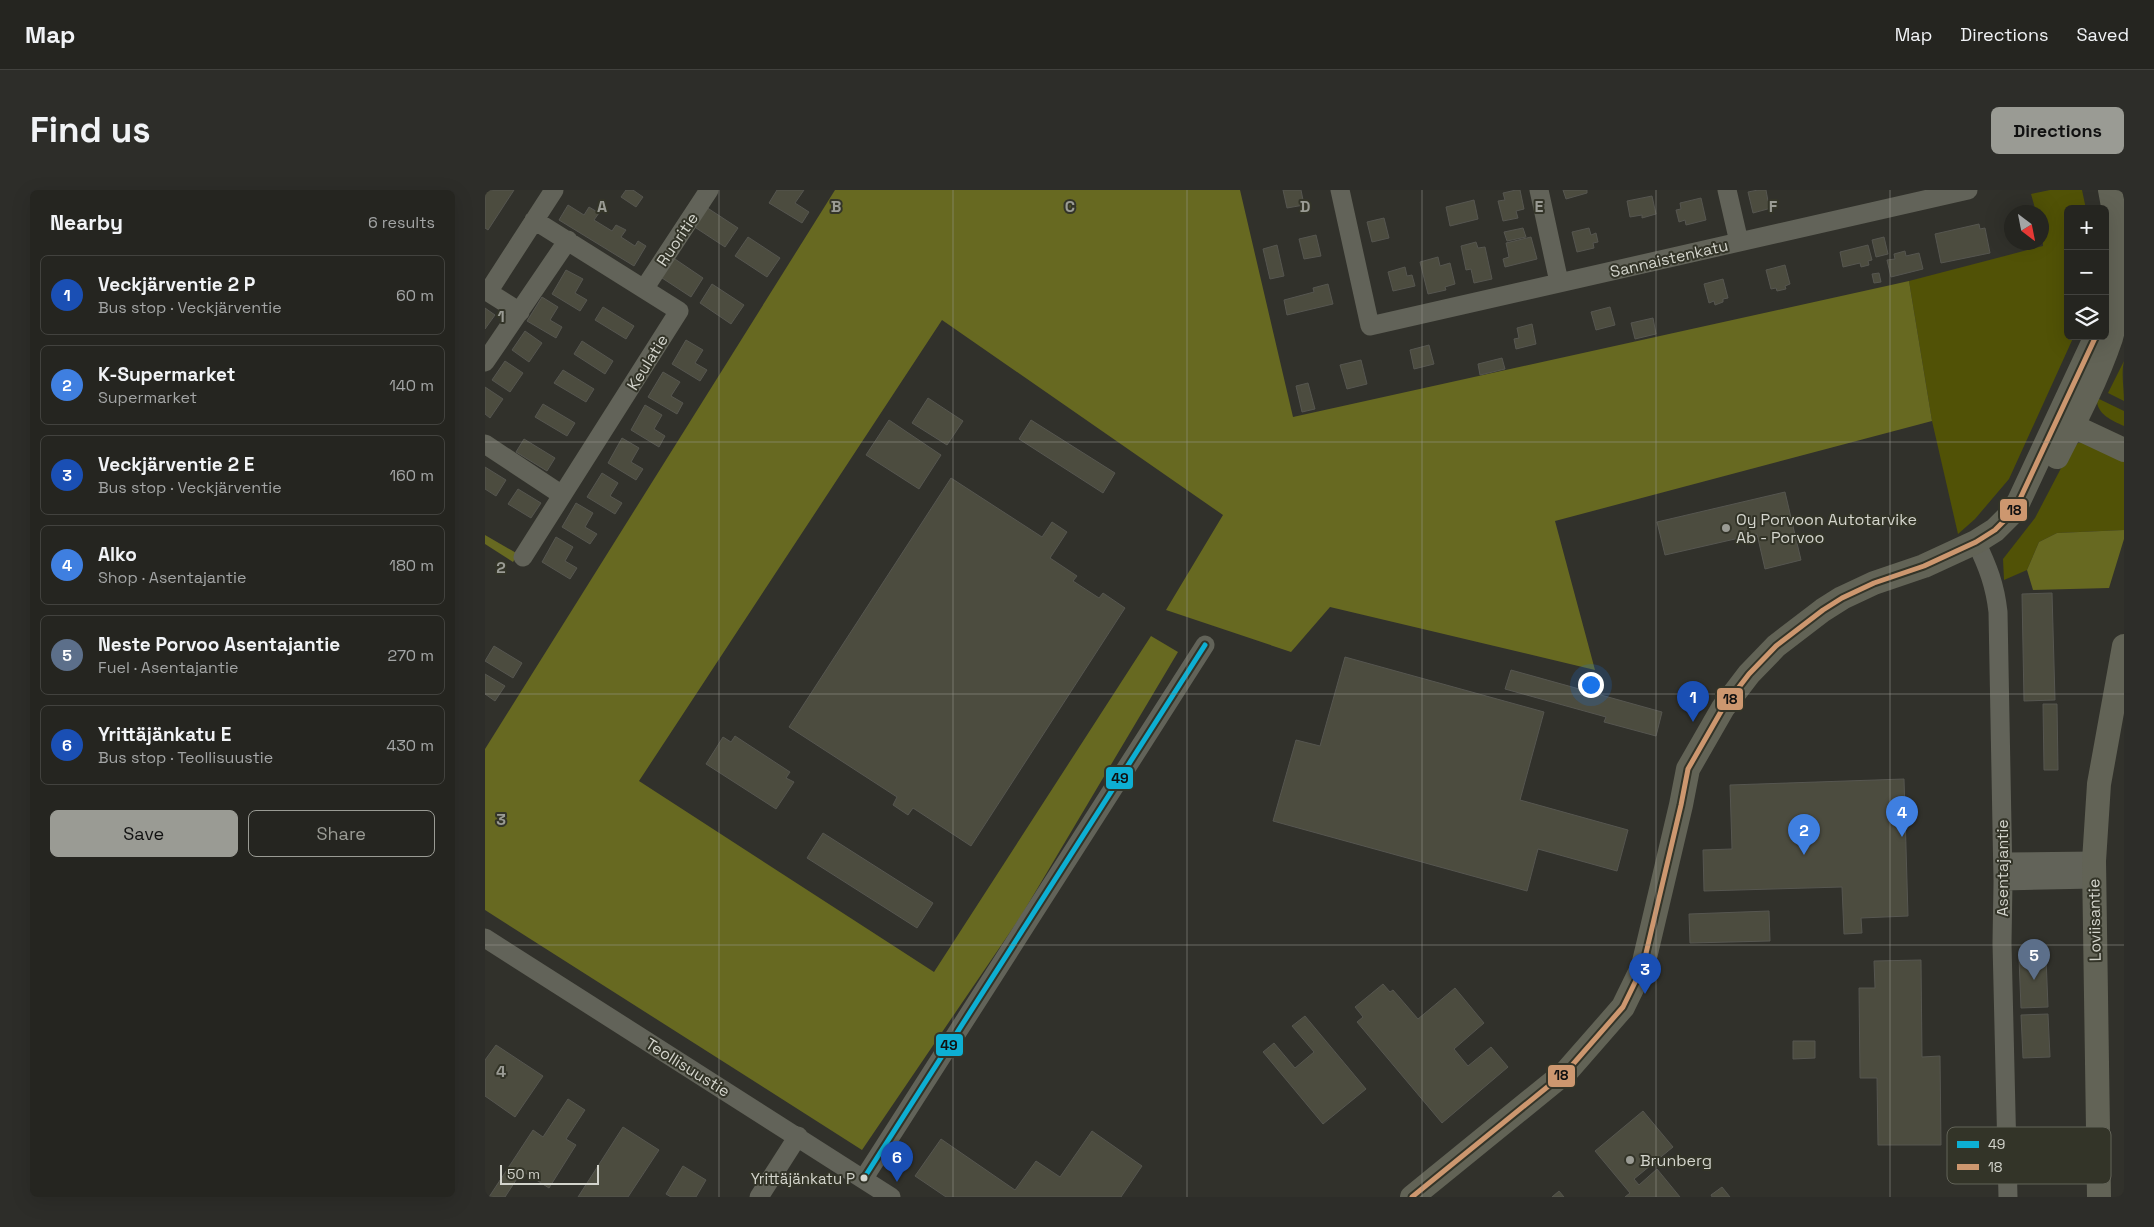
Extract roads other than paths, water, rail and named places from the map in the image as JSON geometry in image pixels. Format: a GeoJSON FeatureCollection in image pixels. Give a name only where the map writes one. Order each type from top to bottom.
{"type":"FeatureCollection","features":[{"type":"Feature","properties":{"kind":"main road"},"geometry":{"type":"LineString","coordinates":[[1412,1197],[1567,1071],[1623,1007],[1643,966],[1688,769],[1715,720],[1739,686],[1777,646],[1823,610],[1842,598],[1874,583],[1924,566],[1951,567],[1979,549],[2009,537],[2027,516],[2072,416],[2107,348],[2118,313],[2122,275],[2118,229],[2110,190]]}},
{"type":"Feature","properties":{"kind":"main road"},"geometry":{"type":"LineString","coordinates":[[2109,309],[2119,292]]}},
{"type":"Feature","properties":{"kind":"main road"},"geometry":{"type":"LineString","coordinates":[[2072,416],[2095,340]]}},
{"type":"Feature","properties":{"kind":"main road"},"geometry":{"type":"LineString","coordinates":[[2072,416],[2124,432]]}},
{"type":"Feature","properties":{"kind":"main road"},"geometry":{"type":"LineString","coordinates":[[2072,416],[2124,450]]}},
{"type":"Feature","properties":{"kind":"main road","name":"Loviisantie"},"geometry":{"type":"LineString","coordinates":[[2098,1127],[2094,870],[2099,784],[2124,646]]}},
{"type":"Feature","properties":{"kind":"main road","name":"Loviisantie"},"geometry":{"type":"LineString","coordinates":[[2099,1184],[2099,1197]]}},
{"type":"Feature","properties":{"kind":"street"},"geometry":{"type":"LineString","coordinates":[[520,312],[486,291],[554,190]]}},
{"type":"Feature","properties":{"kind":"street","name":"Ruoritie"},"geometry":{"type":"LineString","coordinates":[[644,289],[709,190]]}},
{"type":"Feature","properties":{"kind":"street","name":"Sannaistenkatu"},"geometry":{"type":"LineString","coordinates":[[1340,190],[1370,326],[1739,242],[1913,196],[1968,190]]}},
{"type":"Feature","properties":{"kind":"street"},"geometry":{"type":"LineString","coordinates":[[1539,190],[1559,282]]}},
{"type":"Feature","properties":{"kind":"street"},"geometry":{"type":"LineString","coordinates":[[1727,190],[1739,242]]}},
{"type":"Feature","properties":{"kind":"street","name":"Keulatie"},"geometry":{"type":"LineString","coordinates":[[523,557],[679,311],[534,220]]}},
{"type":"Feature","properties":{"kind":"street"},"geometry":{"type":"LineString","coordinates":[[485,362],[568,240]]}},
{"type":"Feature","properties":{"kind":"street"},"geometry":{"type":"LineString","coordinates":[[485,444],[562,495]]}},
{"type":"Feature","properties":{"kind":"street","name":"Asentajantie"},"geometry":{"type":"LineString","coordinates":[[1979,549],[1995,589],[1998,612],[2006,1127]]}},
{"type":"Feature","properties":{"kind":"street"},"geometry":{"type":"LineString","coordinates":[[864,1178],[1205,645]]}},
{"type":"Feature","properties":{"kind":"street"},"geometry":{"type":"LineString","coordinates":[[2003,871],[2094,870]]}},
{"type":"Feature","properties":{"kind":"street","name":"Teollisuustie"},"geometry":{"type":"LineString","coordinates":[[485,938],[891,1197]]}},
{"type":"Feature","properties":{"kind":"street"},"geometry":{"type":"LineString","coordinates":[[759,1197],[797,1136]]}},
{"type":"Feature","properties":{"kind":"street","name":"Asentajantie"},"geometry":{"type":"LineString","coordinates":[[2008,1184],[2008,1197]]}},
{"type":"Feature","properties":{"kind":"place","name":"Oy Porvoon Autotarvike Ab - Porvoo"},"geometry":{"type":"Point","coordinates":[1726,528]}},
{"type":"Feature","properties":{"kind":"place","name":"Veckjärventie 2 P"},"geometry":{"type":"Point","coordinates":[1693,722]}},
{"type":"Feature","properties":{"kind":"place","name":"Alko"},"geometry":{"type":"Point","coordinates":[1902,837]}},
{"type":"Feature","properties":{"kind":"place","name":"K-Supermarket"},"geometry":{"type":"Point","coordinates":[1804,855]}},
{"type":"Feature","properties":{"kind":"place","name":"Neste Porvoo Asentajantie"},"geometry":{"type":"Point","coordinates":[2034,980]}},
{"type":"Feature","properties":{"kind":"place","name":"Veckjärventie 2 E"},"geometry":{"type":"Point","coordinates":[1645,994]}},
{"type":"Feature","properties":{"kind":"place","name":"Brunberg"},"geometry":{"type":"Point","coordinates":[1630,1160]}},
{"type":"Feature","properties":{"kind":"place","name":"Yrittäjänkatu P"},"geometry":{"type":"Point","coordinates":[864,1178]}},
{"type":"Feature","properties":{"kind":"place","name":"Yrittäjänkatu E"},"geometry":{"type":"Point","coordinates":[897,1182]}}]}
